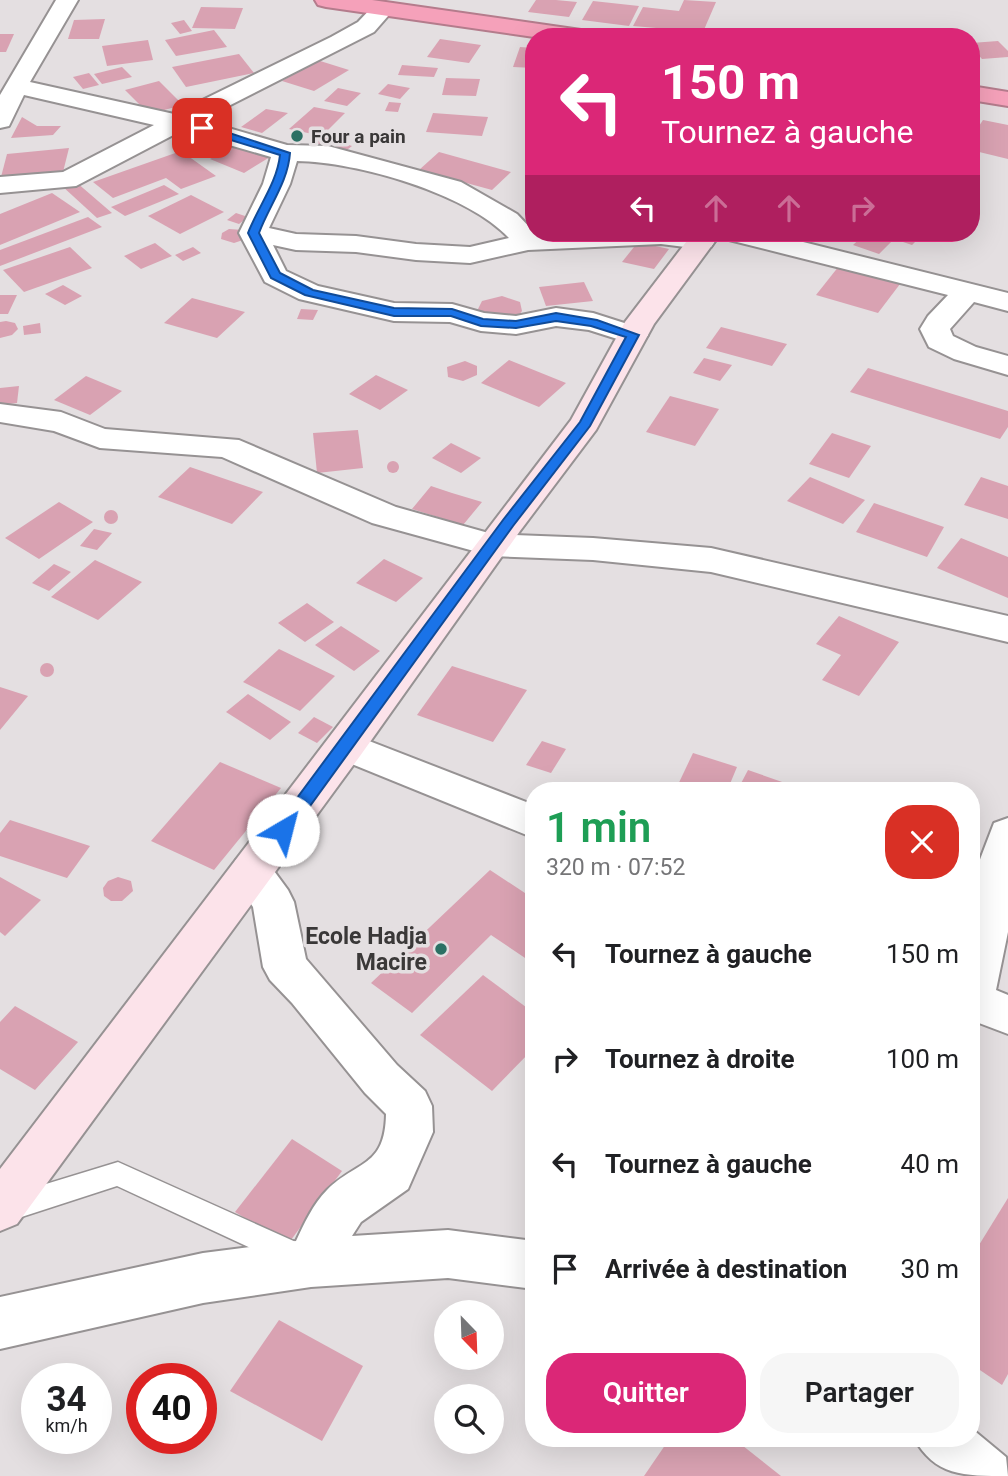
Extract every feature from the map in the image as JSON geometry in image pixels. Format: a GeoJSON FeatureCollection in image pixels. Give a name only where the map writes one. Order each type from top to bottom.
{"type":"FeatureCollection","features":[{"type":"Feature","properties":{"kind":"highway"},"geometry":{"type":"LineString","coordinates":[[326,0],[525,29]]}},
{"type":"Feature","properties":{"kind":"highway"},"geometry":{"type":"LineString","coordinates":[[980,94],[1008,99]]}},
{"type":"Feature","properties":{"kind":"street"},"geometry":{"type":"LineString","coordinates":[[0,121],[12,82],[67,0]]}},
{"type":"Feature","properties":{"kind":"street"},"geometry":{"type":"LineString","coordinates":[[0,185],[67,180],[83,174],[177,122],[348,37],[366,27],[384,8]]}},
{"type":"Feature","properties":{"kind":"street"},"geometry":{"type":"LineString","coordinates":[[12,82],[177,122],[285,153],[328,155],[452,188],[508,220],[525,239]]}},
{"type":"Feature","properties":{"kind":"street"},"geometry":{"type":"LineString","coordinates":[[285,153],[283,172],[263,207],[253,233],[275,276],[309,293],[394,312],[452,313],[481,322],[516,325],[556,317],[593,322],[633,335]]}},
{"type":"Feature","properties":{"kind":"street"},"geometry":{"type":"LineString","coordinates":[[253,233],[296,242],[356,244],[416,252],[470,255],[528,242]]}},
{"type":"Feature","properties":{"kind":"street"},"geometry":{"type":"LineString","coordinates":[[0,1209],[346,746],[492,545],[585,424],[633,335],[709,242]]}},
{"type":"Feature","properties":{"kind":"street"},"geometry":{"type":"LineString","coordinates":[[741,242],[1008,302]]}},
{"type":"Feature","properties":{"kind":"street"},"geometry":{"type":"LineString","coordinates":[[968,292],[938,322],[935,329],[940,341],[1008,366]]}},
{"type":"Feature","properties":{"kind":"street"},"geometry":{"type":"LineString","coordinates":[[0,413],[61,422],[100,438],[228,447],[384,515],[492,545],[593,549],[711,560],[1008,629]]}},
{"type":"Feature","properties":{"kind":"street"},"geometry":{"type":"LineString","coordinates":[[346,746],[525,818]]}},
{"type":"Feature","properties":{"kind":"street"},"geometry":{"type":"LineString","coordinates":[[984,1005],[990,890],[1008,834]]}},
{"type":"Feature","properties":{"kind":"street"},"geometry":{"type":"LineString","coordinates":[[251,872],[273,902],[285,967],[308,990],[381,1079],[409,1106],[409,1132],[391,1173],[344,1206],[327,1230],[311,1263]]}},
{"type":"Feature","properties":{"kind":"street"},"geometry":{"type":"LineString","coordinates":[[0,1323],[203,1278],[311,1263],[447,1254],[525,1264]]}},
{"type":"Feature","properties":{"kind":"street"},"geometry":{"type":"LineString","coordinates":[[952,1447],[987,1476]]}},
{"type":"Feature","properties":{"kind":"lane"},"geometry":{"type":"LineString","coordinates":[[0,1209],[118,1174],[311,1263]]}},
{"type":"Feature","properties":{"kind":"building"},"geometry":{"type":"Polygon","coordinates":[[[536,0],[577,2],[569,17],[528,12],[536,0]]]}},
{"type":"Feature","properties":{"kind":"building"},"geometry":{"type":"Polygon","coordinates":[[[684,0],[716,2],[705,28],[633,26],[643,7],[679,11],[684,0]]]}},
{"type":"Feature","properties":{"kind":"building"},"geometry":{"type":"Polygon","coordinates":[[[593,1],[639,6],[629,26],[582,20],[593,1]]]}},
{"type":"Feature","properties":{"kind":"building"},"geometry":{"type":"Polygon","coordinates":[[[201,7],[243,8],[235,29],[192,28],[201,7]]]}},
{"type":"Feature","properties":{"kind":"building"},"geometry":{"type":"Polygon","coordinates":[[[105,19],[99,39],[68,39],[74,20],[105,19]]]}},
{"type":"Feature","properties":{"kind":"building"},"geometry":{"type":"Polygon","coordinates":[[[184,20],[192,31],[180,34],[171,23],[184,20]]]}},
{"type":"Feature","properties":{"kind":"building"},"geometry":{"type":"Polygon","coordinates":[[[214,30],[227,47],[176,56],[165,40],[214,30]]]}},
{"type":"Feature","properties":{"kind":"building"},"geometry":{"type":"Polygon","coordinates":[[[0,34],[14,34],[6,52],[0,52],[0,34]]]}},
{"type":"Feature","properties":{"kind":"building"},"geometry":{"type":"Polygon","coordinates":[[[440,39],[481,45],[469,63],[427,57],[440,39]]]}},
{"type":"Feature","properties":{"kind":"building"},"geometry":{"type":"Polygon","coordinates":[[[148,40],[153,60],[107,66],[102,46],[148,40]]]}},
{"type":"Feature","properties":{"kind":"building"},"geometry":{"type":"Polygon","coordinates":[[[998,41],[1008,51],[1008,57],[982,59],[980,42],[998,41]]]}},
{"type":"Feature","properties":{"kind":"building"},"geometry":{"type":"Polygon","coordinates":[[[520,47],[525,47],[525,68],[513,67],[520,47]]]}},
{"type":"Feature","properties":{"kind":"building"},"geometry":{"type":"Polygon","coordinates":[[[239,54],[254,73],[186,87],[172,67],[239,54]]]}},
{"type":"Feature","properties":{"kind":"building"},"geometry":{"type":"Polygon","coordinates":[[[317,60],[349,70],[314,91],[282,81],[317,60]]]}},
{"type":"Feature","properties":{"kind":"building"},"geometry":{"type":"Polygon","coordinates":[[[402,65],[438,68],[434,77],[398,75],[402,65]]]}},
{"type":"Feature","properties":{"kind":"building"},"geometry":{"type":"Polygon","coordinates":[[[122,67],[132,77],[102,84],[94,74],[122,67]]]}},
{"type":"Feature","properties":{"kind":"building"},"geometry":{"type":"Polygon","coordinates":[[[89,73],[99,85],[83,89],[73,77],[89,73]]]}},
{"type":"Feature","properties":{"kind":"building"},"geometry":{"type":"Polygon","coordinates":[[[446,78],[480,79],[476,96],[442,95],[446,78]]]}},
{"type":"Feature","properties":{"kind":"building"},"geometry":{"type":"Polygon","coordinates":[[[159,81],[183,105],[149,114],[125,90],[159,81]]]}},
{"type":"Feature","properties":{"kind":"building"},"geometry":{"type":"Polygon","coordinates":[[[388,84],[410,88],[400,99],[378,94],[388,84]]]}},
{"type":"Feature","properties":{"kind":"building"},"geometry":{"type":"Polygon","coordinates":[[[338,88],[361,93],[347,106],[324,101],[338,88]]]}},
{"type":"Feature","properties":{"kind":"building"},"geometry":{"type":"Polygon","coordinates":[[[389,102],[401,103],[398,112],[385,111],[389,102]]]}},
{"type":"Feature","properties":{"kind":"building"},"geometry":{"type":"Polygon","coordinates":[[[314,107],[345,113],[322,136],[289,129],[314,107]]]}},
{"type":"Feature","properties":{"kind":"building"},"geometry":{"type":"Polygon","coordinates":[[[266,109],[288,113],[262,133],[241,127],[266,109]]]}},
{"type":"Feature","properties":{"kind":"building"},"geometry":{"type":"Polygon","coordinates":[[[433,113],[488,117],[482,136],[426,132],[433,113]]]}},
{"type":"Feature","properties":{"kind":"building"},"geometry":{"type":"Polygon","coordinates":[[[22,117],[37,126],[61,126],[53,135],[11,138],[22,117]]]}},
{"type":"Feature","properties":{"kind":"building"},"geometry":{"type":"Polygon","coordinates":[[[983,120],[1008,125],[1008,159],[980,152],[980,124],[983,120]]]}},
{"type":"Feature","properties":{"kind":"building"},"geometry":{"type":"Polygon","coordinates":[[[212,133],[229,142],[203,154],[185,145],[212,133]]]}},
{"type":"Feature","properties":{"kind":"building"},"geometry":{"type":"Polygon","coordinates":[[[320,136],[352,146],[343,153],[310,143],[320,136]]]}},
{"type":"Feature","properties":{"kind":"building"},"geometry":{"type":"Polygon","coordinates":[[[235,144],[270,157],[244,173],[210,159],[235,144]]]}},
{"type":"Feature","properties":{"kind":"building"},"geometry":{"type":"Polygon","coordinates":[[[69,148],[63,172],[1,177],[7,154],[69,148]]]}},
{"type":"Feature","properties":{"kind":"building"},"geometry":{"type":"Polygon","coordinates":[[[181,151],[216,176],[181,189],[166,178],[113,198],[93,182],[181,151]]]}},
{"type":"Feature","properties":{"kind":"building"},"geometry":{"type":"Polygon","coordinates":[[[439,152],[511,172],[492,190],[419,170],[439,152]]]}},
{"type":"Feature","properties":{"kind":"building"},"geometry":{"type":"Polygon","coordinates":[[[76,182],[112,213],[97,218],[62,186],[76,182]]]}},
{"type":"Feature","properties":{"kind":"building"},"geometry":{"type":"Polygon","coordinates":[[[164,185],[179,194],[125,216],[111,207],[164,185]]]}},
{"type":"Feature","properties":{"kind":"building"},"geometry":{"type":"Polygon","coordinates":[[[52,193],[80,212],[0,245],[0,214],[52,193]]]}},
{"type":"Feature","properties":{"kind":"building"},"geometry":{"type":"Polygon","coordinates":[[[191,195],[224,212],[180,234],[148,216],[191,195]]]}},
{"type":"Feature","properties":{"kind":"building"},"geometry":{"type":"Polygon","coordinates":[[[236,213],[248,217],[239,224],[227,220],[236,213]]]}},
{"type":"Feature","properties":{"kind":"building"},"geometry":{"type":"Polygon","coordinates":[[[88,217],[102,227],[0,266],[0,250],[88,217]]]}},
{"type":"Feature","properties":{"kind":"building"},"geometry":{"type":"Polygon","coordinates":[[[229,229],[243,230],[243,240],[234,243],[221,239],[222,233],[229,229]]]}},
{"type":"Feature","properties":{"kind":"building"},"geometry":{"type":"Polygon","coordinates":[[[638,242],[669,249],[654,269],[622,262],[638,242]]]}},
{"type":"Feature","properties":{"kind":"building"},"geometry":{"type":"Polygon","coordinates":[[[856,242],[891,242],[879,254],[853,245],[856,242]]]}},
{"type":"Feature","properties":{"kind":"building"},"geometry":{"type":"Polygon","coordinates":[[[155,243],[172,256],[141,269],[124,256],[155,243]]]}},
{"type":"Feature","properties":{"kind":"building"},"geometry":{"type":"Polygon","coordinates":[[[70,247],[92,268],[24,292],[3,270],[70,247]]]}},
{"type":"Feature","properties":{"kind":"building"},"geometry":{"type":"Polygon","coordinates":[[[193,247],[201,253],[183,261],[175,255],[193,247]]]}},
{"type":"Feature","properties":{"kind":"building"},"geometry":{"type":"Polygon","coordinates":[[[839,266],[900,284],[878,313],[816,295],[839,266]]]}},
{"type":"Feature","properties":{"kind":"building"},"geometry":{"type":"Polygon","coordinates":[[[584,282],[593,301],[546,306],[539,287],[584,282]]]}},
{"type":"Feature","properties":{"kind":"building"},"geometry":{"type":"Polygon","coordinates":[[[63,285],[82,296],[65,305],[45,294],[63,285]]]}},
{"type":"Feature","properties":{"kind":"building"},"geometry":{"type":"Polygon","coordinates":[[[0,295],[17,295],[8,314],[0,314],[0,295]]]}},
{"type":"Feature","properties":{"kind":"building"},"geometry":{"type":"Polygon","coordinates":[[[502,296],[520,302],[522,311],[519,315],[515,318],[480,313],[478,309],[482,301],[502,296]]]}},
{"type":"Feature","properties":{"kind":"building"},"geometry":{"type":"Polygon","coordinates":[[[192,298],[245,312],[217,338],[164,323],[192,298]]]}},
{"type":"Feature","properties":{"kind":"building"},"geometry":{"type":"Polygon","coordinates":[[[301,309],[318,310],[313,320],[297,319],[301,309]]]}},
{"type":"Feature","properties":{"kind":"building"},"geometry":{"type":"Polygon","coordinates":[[[0,322],[15,323],[18,329],[12,335],[0,338],[0,322]]]}},
{"type":"Feature","properties":{"kind":"building"},"geometry":{"type":"Polygon","coordinates":[[[40,323],[41,333],[24,335],[23,326],[40,323]]]}},
{"type":"Feature","properties":{"kind":"building"},"geometry":{"type":"Polygon","coordinates":[[[721,327],[787,344],[772,366],[706,348],[721,327]]]}},
{"type":"Feature","properties":{"kind":"building"},"geometry":{"type":"Polygon","coordinates":[[[704,358],[732,365],[720,381],[693,373],[704,358]]]}},
{"type":"Feature","properties":{"kind":"building"},"geometry":{"type":"Polygon","coordinates":[[[509,360],[566,383],[539,407],[481,383],[509,360]]]}},
{"type":"Feature","properties":{"kind":"building"},"geometry":{"type":"Polygon","coordinates":[[[465,361],[477,366],[477,375],[463,381],[448,377],[447,367],[465,361]]]}},
{"type":"Feature","properties":{"kind":"building"},"geometry":{"type":"Polygon","coordinates":[[[868,368],[1008,411],[1008,427],[1000,439],[850,392],[868,368]]]}},
{"type":"Feature","properties":{"kind":"building"},"geometry":{"type":"Polygon","coordinates":[[[376,375],[408,390],[380,410],[349,394],[376,375]]]}},
{"type":"Feature","properties":{"kind":"building"},"geometry":{"type":"Polygon","coordinates":[[[86,376],[122,391],[90,415],[54,400],[86,376]]]}},
{"type":"Feature","properties":{"kind":"building"},"geometry":{"type":"Polygon","coordinates":[[[19,386],[17,403],[0,405],[0,388],[19,386]]]}},
{"type":"Feature","properties":{"kind":"building"},"geometry":{"type":"Polygon","coordinates":[[[670,396],[719,409],[695,446],[646,432],[670,396]]]}},
{"type":"Feature","properties":{"kind":"building"},"geometry":{"type":"Polygon","coordinates":[[[358,430],[363,468],[317,473],[313,433],[358,430]]]}},
{"type":"Feature","properties":{"kind":"building"},"geometry":{"type":"Polygon","coordinates":[[[832,433],[871,446],[849,478],[809,464],[832,433]]]}},
{"type":"Feature","properties":{"kind":"building"},"geometry":{"type":"Polygon","coordinates":[[[451,443],[481,458],[461,473],[432,458],[451,443]]]}},
{"type":"Feature","properties":{"kind":"building"},"geometry":{"type":"Polygon","coordinates":[[[393,461],[399,467],[393,473],[387,467],[393,461]]]}},
{"type":"Feature","properties":{"kind":"building"},"geometry":{"type":"Polygon","coordinates":[[[190,467],[263,492],[232,524],[158,497],[190,467]]]}},
{"type":"Feature","properties":{"kind":"building"},"geometry":{"type":"Polygon","coordinates":[[[810,477],[865,500],[843,524],[787,501],[810,477]]]}},
{"type":"Feature","properties":{"kind":"building"},"geometry":{"type":"Polygon","coordinates":[[[981,477],[1008,486],[1008,519],[964,505],[981,477]]]}},
{"type":"Feature","properties":{"kind":"building"},"geometry":{"type":"Polygon","coordinates":[[[431,486],[482,502],[463,525],[412,509],[431,486]]]}},
{"type":"Feature","properties":{"kind":"building"},"geometry":{"type":"Polygon","coordinates":[[[59,502],[93,522],[39,559],[5,538],[59,502]]]}},
{"type":"Feature","properties":{"kind":"building"},"geometry":{"type":"Polygon","coordinates":[[[874,503],[944,527],[927,557],[856,532],[874,503]]]}},
{"type":"Feature","properties":{"kind":"building"},"geometry":{"type":"Polygon","coordinates":[[[111,510],[116,512],[116,522],[111,524],[106,522],[104,517],[106,512],[111,510]]]}},
{"type":"Feature","properties":{"kind":"building"},"geometry":{"type":"Polygon","coordinates":[[[94,529],[112,533],[97,550],[80,546],[94,529]]]}},
{"type":"Feature","properties":{"kind":"building"},"geometry":{"type":"Polygon","coordinates":[[[961,538],[1008,557],[1008,598],[937,568],[961,538]]]}},
{"type":"Feature","properties":{"kind":"building"},"geometry":{"type":"Polygon","coordinates":[[[384,559],[423,578],[396,602],[356,583],[384,559]]]}},
{"type":"Feature","properties":{"kind":"building"},"geometry":{"type":"Polygon","coordinates":[[[95,560],[142,582],[98,620],[51,597],[95,560]]]}},
{"type":"Feature","properties":{"kind":"building"},"geometry":{"type":"Polygon","coordinates":[[[54,564],[71,572],[49,591],[32,583],[54,564]]]}},
{"type":"Feature","properties":{"kind":"building"},"geometry":{"type":"Polygon","coordinates":[[[307,603],[334,622],[305,642],[278,623],[307,603]]]}},
{"type":"Feature","properties":{"kind":"building"},"geometry":{"type":"Polygon","coordinates":[[[839,616],[899,642],[859,696],[822,680],[841,655],[816,644],[839,616]]]}},
{"type":"Feature","properties":{"kind":"building"},"geometry":{"type":"Polygon","coordinates":[[[341,626],[380,651],[354,671],[315,645],[341,626]]]}},
{"type":"Feature","properties":{"kind":"building"},"geometry":{"type":"Polygon","coordinates":[[[279,649],[335,676],[300,711],[243,682],[279,649]]]}},
{"type":"Feature","properties":{"kind":"building"},"geometry":{"type":"Polygon","coordinates":[[[44,663],[50,663],[54,670],[50,677],[44,677],[40,673],[40,667],[44,663]]]}},
{"type":"Feature","properties":{"kind":"building"},"geometry":{"type":"Polygon","coordinates":[[[452,666],[527,690],[493,742],[417,715],[452,666]]]}},
{"type":"Feature","properties":{"kind":"building"},"geometry":{"type":"Polygon","coordinates":[[[0,687],[28,696],[0,730],[0,687]]]}},
{"type":"Feature","properties":{"kind":"building"},"geometry":{"type":"Polygon","coordinates":[[[248,694],[291,722],[270,740],[226,712],[248,694]]]}},
{"type":"Feature","properties":{"kind":"building"},"geometry":{"type":"Polygon","coordinates":[[[314,717],[333,727],[317,743],[298,733],[314,717]]]}},
{"type":"Feature","properties":{"kind":"building"},"geometry":{"type":"Polygon","coordinates":[[[542,741],[566,749],[551,773],[526,765],[542,741]]]}},
{"type":"Feature","properties":{"kind":"building"},"geometry":{"type":"Polygon","coordinates":[[[693,753],[737,767],[731,782],[679,782],[693,753]]]}},
{"type":"Feature","properties":{"kind":"building"},"geometry":{"type":"Polygon","coordinates":[[[220,762],[281,788],[214,870],[151,841],[220,762]]]}},
{"type":"Feature","properties":{"kind":"building"},"geometry":{"type":"Polygon","coordinates":[[[748,770],[782,782],[742,782],[748,770]]]}},
{"type":"Feature","properties":{"kind":"building"},"geometry":{"type":"Polygon","coordinates":[[[10,820],[90,846],[67,878],[0,856],[0,833],[10,820]]]}},
{"type":"Feature","properties":{"kind":"building","name":"Ecole Hadja Macire"},"geometry":{"type":"Polygon","coordinates":[[[490,870],[525,893],[525,958],[491,935],[412,1013],[371,983],[490,870]]]}},
{"type":"Feature","properties":{"kind":"building"},"geometry":{"type":"Polygon","coordinates":[[[0,877],[41,900],[5,936],[0,932],[0,877]]]}},
{"type":"Feature","properties":{"kind":"building"},"geometry":{"type":"Polygon","coordinates":[[[118,877],[131,881],[133,891],[122,901],[111,901],[104,896],[103,888],[108,881],[118,877]]]}},
{"type":"Feature","properties":{"kind":"building"},"geometry":{"type":"Polygon","coordinates":[[[483,975],[525,1006],[525,1057],[492,1091],[420,1035],[483,975]]]}},
{"type":"Feature","properties":{"kind":"building"},"geometry":{"type":"Polygon","coordinates":[[[15,1006],[78,1042],[35,1090],[0,1069],[0,1022],[15,1006]]]}},
{"type":"Feature","properties":{"kind":"building"},"geometry":{"type":"Polygon","coordinates":[[[292,1139],[342,1171],[288,1244],[235,1212],[292,1139]]]}},
{"type":"Feature","properties":{"kind":"building"},"geometry":{"type":"Polygon","coordinates":[[[1008,1198],[1008,1374],[1002,1385],[980,1370],[980,1243],[1008,1198]]]}},
{"type":"Feature","properties":{"kind":"building"},"geometry":{"type":"Polygon","coordinates":[[[279,1320],[363,1366],[322,1441],[230,1391],[279,1320]]]}},
{"type":"Feature","properties":{"kind":"building"},"geometry":{"type":"Polygon","coordinates":[[[664,1447],[744,1447],[781,1476],[644,1476],[664,1447]]]}},
{"type":"Feature","properties":{"kind":"place","name":"Four a pain"},"geometry":{"type":"Point","coordinates":[297,136]}},
{"type":"Feature","properties":{"kind":"place","name":"Ecole Hadja Macire"},"geometry":{"type":"Point","coordinates":[441,949]}},
{"type":"Feature","properties":{"kind":"route"},"geometry":{"type":"LineString","coordinates":[[202,128],[285,153],[283,172],[263,207],[253,233],[275,276],[309,293],[394,312],[452,313],[481,322],[516,325],[556,317],[593,322],[633,335],[585,424],[508,523],[283,830]]}}]}
